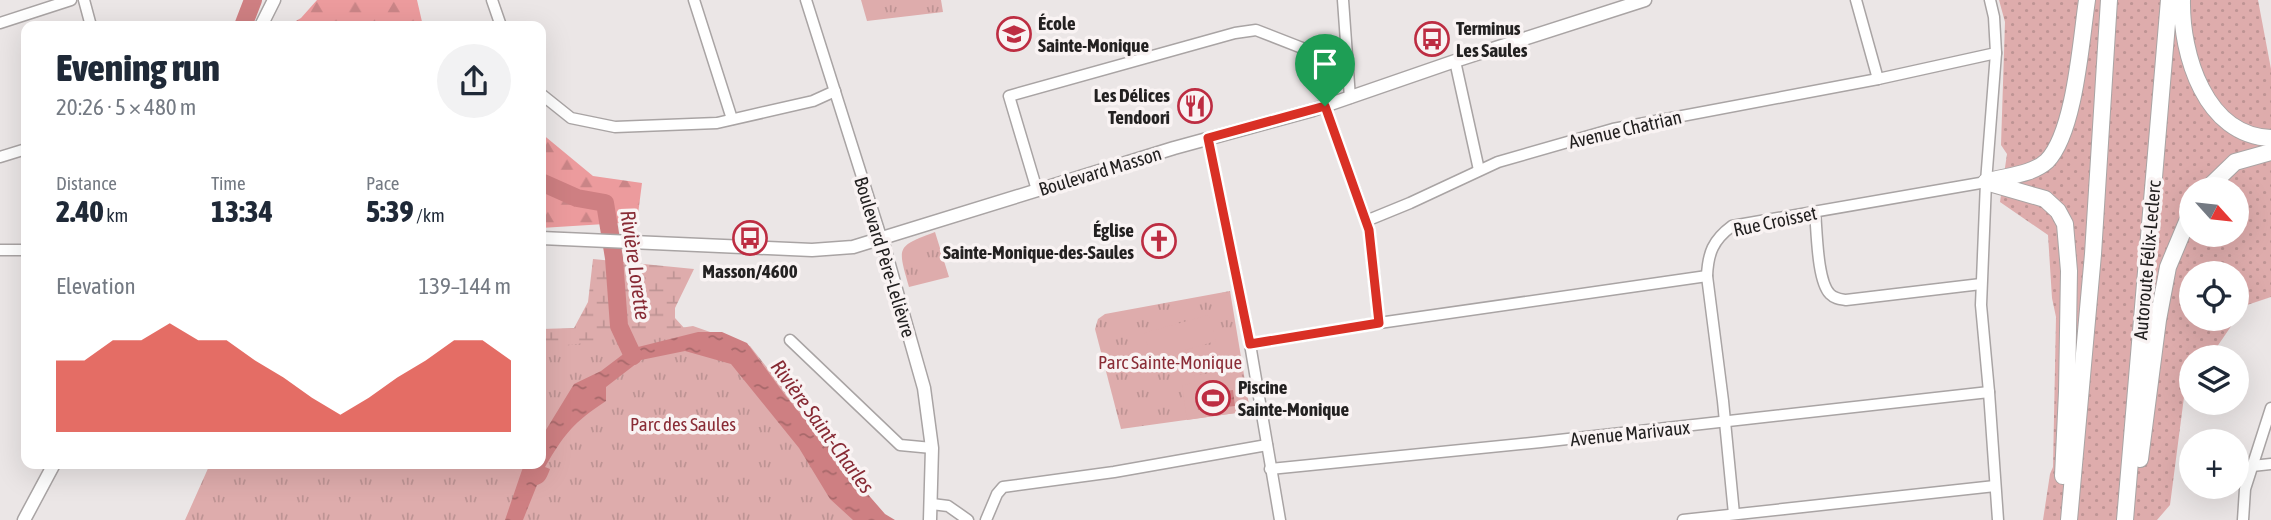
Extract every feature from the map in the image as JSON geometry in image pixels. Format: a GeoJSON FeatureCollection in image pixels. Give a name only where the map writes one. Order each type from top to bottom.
{"type":"FeatureCollection","features":[{"type":"Feature","properties":{"kind":"highway"},"geometry":{"type":"LineString","coordinates":[[1986,182],[2034,169],[2047,160],[2058,143],[2070,108],[2087,0]]}},
{"type":"Feature","properties":{"kind":"highway"},"geometry":{"type":"LineString","coordinates":[[2069,520],[2093,254],[2109,0]]}},
{"type":"Feature","properties":{"kind":"highway","name":"Autoroute Félix-Leclerc"},"geometry":{"type":"LineString","coordinates":[[2125,520],[2169,0]]}},
{"type":"Feature","properties":{"kind":"highway"},"geometry":{"type":"LineString","coordinates":[[2182,0],[2182,19],[2188,53],[2196,79],[2209,102],[2222,117],[2238,129],[2252,135],[2271,138]]}},
{"type":"Feature","properties":{"kind":"highway"},"geometry":{"type":"LineString","coordinates":[[2219,177],[2235,162],[2271,152]]}},
{"type":"Feature","properties":{"kind":"highway"},"geometry":{"type":"LineString","coordinates":[[1986,182],[2045,199],[2058,211],[2065,224],[2068,271],[2067,392],[2061,520]]}},
{"type":"Feature","properties":{"kind":"highway"},"geometry":{"type":"LineString","coordinates":[[2132,520],[2158,320],[2168,267],[2179,241]]}},
{"type":"Feature","properties":{"kind":"main road"},"geometry":{"type":"LineString","coordinates":[[264,21],[274,0]]}},
{"type":"Feature","properties":{"kind":"main road","name":"Boulevard Masson"},"geometry":{"type":"LineString","coordinates":[[546,237],[812,250],[853,247],[1208,138],[1325,106],[1645,0]]}},
{"type":"Feature","properties":{"kind":"main road","name":"Boulevard Père-Lelièvre"},"geometry":{"type":"LineString","coordinates":[[882,240],[924,388],[932,448],[930,520]]}},
{"type":"Feature","properties":{"kind":"main road"},"geometry":{"type":"LineString","coordinates":[[24,520],[51,469]]}},
{"type":"Feature","properties":{"kind":"street"},"geometry":{"type":"LineString","coordinates":[[0,23],[71,0]]}},
{"type":"Feature","properties":{"kind":"street"},"geometry":{"type":"LineString","coordinates":[[84,0],[90,21]]}},
{"type":"Feature","properties":{"kind":"street"},"geometry":{"type":"LineString","coordinates":[[494,0],[500,21]]}},
{"type":"Feature","properties":{"kind":"street"},"geometry":{"type":"LineString","coordinates":[[694,0],[732,119]]}},
{"type":"Feature","properties":{"kind":"street","name":"Boulevard Père-Lelièvre"},"geometry":{"type":"LineString","coordinates":[[806,0],[882,240]]}},
{"type":"Feature","properties":{"kind":"street"},"geometry":{"type":"LineString","coordinates":[[1343,0],[1350,98]]}},
{"type":"Feature","properties":{"kind":"street"},"geometry":{"type":"LineString","coordinates":[[1856,0],[1878,79]]}},
{"type":"Feature","properties":{"kind":"street"},"geometry":{"type":"LineString","coordinates":[[1990,0],[1996,53],[1981,284],[1998,520]]}},
{"type":"Feature","properties":{"kind":"street"},"geometry":{"type":"LineString","coordinates":[[1037,190],[1009,96],[1235,33],[1256,30],[1315,53],[1347,55]]}},
{"type":"Feature","properties":{"kind":"street","name":"Avenue Chatrian"},"geometry":{"type":"LineString","coordinates":[[1366,220],[1410,203],[1498,162],[1613,129],[1878,79],[1996,53]]}},
{"type":"Feature","properties":{"kind":"street"},"geometry":{"type":"LineString","coordinates":[[1455,61],[1479,170]]}},
{"type":"Feature","properties":{"kind":"street"},"geometry":{"type":"LineString","coordinates":[[546,98],[571,118],[608,127],[717,124],[813,101],[835,91]]}},
{"type":"Feature","properties":{"kind":"street"},"geometry":{"type":"LineString","coordinates":[[1325,106],[1369,230],[1379,323]]}},
{"type":"Feature","properties":{"kind":"street"},"geometry":{"type":"LineString","coordinates":[[1208,138],[1250,344],[1280,520]]}},
{"type":"Feature","properties":{"kind":"street"},"geometry":{"type":"LineString","coordinates":[[0,157],[21,151]]}},
{"type":"Feature","properties":{"kind":"street","name":"Rue Croisset"},"geometry":{"type":"LineString","coordinates":[[1734,514],[1726,422],[1707,276],[1708,255],[1719,236],[1732,226],[1986,182]]}},
{"type":"Feature","properties":{"kind":"street"},"geometry":{"type":"LineString","coordinates":[[1815,212],[1823,279],[1827,290],[1837,299],[1981,284]]}},
{"type":"Feature","properties":{"kind":"street"},"geometry":{"type":"LineString","coordinates":[[0,250],[21,250]]}},
{"type":"Feature","properties":{"kind":"street"},"geometry":{"type":"LineString","coordinates":[[1250,344],[1707,276]]}},
{"type":"Feature","properties":{"kind":"street"},"geometry":{"type":"LineString","coordinates":[[790,340],[901,445],[932,448]]}},
{"type":"Feature","properties":{"kind":"street","name":"Avenue Marivaux"},"geometry":{"type":"LineString","coordinates":[[1270,470],[1989,392]]}},
{"type":"Feature","properties":{"kind":"street"},"geometry":{"type":"LineString","coordinates":[[2243,520],[2245,489],[2271,408]]}},
{"type":"Feature","properties":{"kind":"street"},"geometry":{"type":"LineString","coordinates":[[986,520],[997,494],[1003,487],[1114,472],[1266,445]]}},
{"type":"Feature","properties":{"kind":"street"},"geometry":{"type":"LineString","coordinates":[[2252,466],[2271,464]]}},
{"type":"Feature","properties":{"kind":"street"},"geometry":{"type":"LineString","coordinates":[[1683,520],[1994,486]]}},
{"type":"Feature","properties":{"kind":"street"},"geometry":{"type":"LineString","coordinates":[[932,504],[948,506],[968,520]]}},
{"type":"Feature","properties":{"kind":"green space"},"geometry":{"type":"Polygon","coordinates":[[[317,0],[417,0],[422,21],[296,21],[317,0]]]}},
{"type":"Feature","properties":{"kind":"green space"},"geometry":{"type":"Polygon","coordinates":[[[861,0],[941,0],[943,12],[867,21],[861,0]]]}},
{"type":"Feature","properties":{"kind":"green space"},"geometry":{"type":"Polygon","coordinates":[[[1999,0],[2258,0],[2271,69],[2271,297],[2249,304],[2249,261],[2179,261],[2179,331],[2228,331],[2218,345],[2179,345],[2179,415],[2182,415],[2170,505],[2157,520],[2043,520],[2053,467],[2056,317],[2052,298],[2048,235],[2000,202],[2007,154],[2001,145],[2005,22],[1999,0]]]}},
{"type":"Feature","properties":{"kind":"green space"},"geometry":{"type":"Polygon","coordinates":[[[546,137],[593,176],[642,183],[637,222],[546,228],[546,137]]]}},
{"type":"Feature","properties":{"kind":"green space"},"geometry":{"type":"Polygon","coordinates":[[[935,232],[949,277],[909,287],[903,264],[903,250],[913,241],[935,232]]]}},
{"type":"Feature","properties":{"kind":"green space"},"geometry":{"type":"Polygon","coordinates":[[[593,259],[694,269],[675,308],[675,318],[695,340],[546,449],[546,329],[574,328],[588,302],[593,259]]]}},
{"type":"Feature","properties":{"kind":"green space","name":"Parc Sainte-Monique"},"geometry":{"type":"Polygon","coordinates":[[[1230,291],[1250,411],[1121,429],[1095,329],[1098,319],[1105,314],[1230,291]]]}},
{"type":"Feature","properties":{"kind":"green space"},"geometry":{"type":"Polygon","coordinates":[[[1209,315],[1216,341],[1152,360],[1144,333],[1209,315]]]}},
{"type":"Feature","properties":{"kind":"green space","name":"Parc des Saules"},"geometry":{"type":"Polygon","coordinates":[[[693,326],[750,346],[876,505],[870,520],[185,520],[208,469],[546,469],[546,351],[564,346],[693,326]]]}},
{"type":"Feature","properties":{"kind":"green space","name":"Piscine Sainte-Monique"},"geometry":{"type":"Polygon","coordinates":[[[1226,372],[1227,380],[1239,379],[1243,412],[1187,420],[1182,385],[1195,383],[1194,375],[1226,372]]]}},
{"type":"Feature","properties":{"kind":"water","name":"Rivière Saint-Charles"},"geometry":{"type":"Polygon","coordinates":[[[698,332],[722,332],[747,343],[785,395],[845,468],[885,514],[895,520],[853,520],[830,499],[799,448],[731,364],[685,351],[641,360],[606,387],[606,401],[577,423],[564,437],[546,465],[546,430],[574,384],[601,371],[630,349],[698,332]]]}},
{"type":"Feature","properties":{"kind":"water"},"geometry":{"type":"Polygon","coordinates":[[[1233,390],[1235,406],[1198,410],[1196,395],[1233,390]]]}},
{"type":"Feature","properties":{"kind":"water","name":"Rivière Saint-Charles"},"geometry":{"type":"Polygon","coordinates":[[[550,469],[544,481],[537,485],[523,520],[505,520],[522,470],[550,469]]]}},
{"type":"Feature","properties":{"kind":"waterway","name":"Rivière Lorette"},"geometry":{"type":"LineString","coordinates":[[245,21],[253,0]]}},
{"type":"Feature","properties":{"kind":"waterway","name":"Rivière Lorette"},"geometry":{"type":"LineString","coordinates":[[546,184],[577,198],[605,203],[614,258],[619,326],[633,356]]}},
{"type":"Feature","properties":{"kind":"place","name":"École Sainte-Monique"},"geometry":{"type":"Point","coordinates":[1014,34]}},
{"type":"Feature","properties":{"kind":"place","name":"Terminus Les Saules"},"geometry":{"type":"Point","coordinates":[1432,39]}},
{"type":"Feature","properties":{"kind":"place","name":"Les Délices Tendoori"},"geometry":{"type":"Point","coordinates":[1195,106]}},
{"type":"Feature","properties":{"kind":"place","name":"Masson/4600"},"geometry":{"type":"Point","coordinates":[750,238]}},
{"type":"Feature","properties":{"kind":"place","name":"Église Sainte-Monique-des-Saules"},"geometry":{"type":"Point","coordinates":[1159,241]}},
{"type":"Feature","properties":{"kind":"place","name":"Piscine Sainte-Monique"},"geometry":{"type":"Point","coordinates":[1213,398]}},
{"type":"Feature","properties":{"kind":"route"},"geometry":{"type":"LineString","coordinates":[[1325,106],[1369,230],[1379,323],[1250,344],[1208,138],[1325,106]]}}]}
